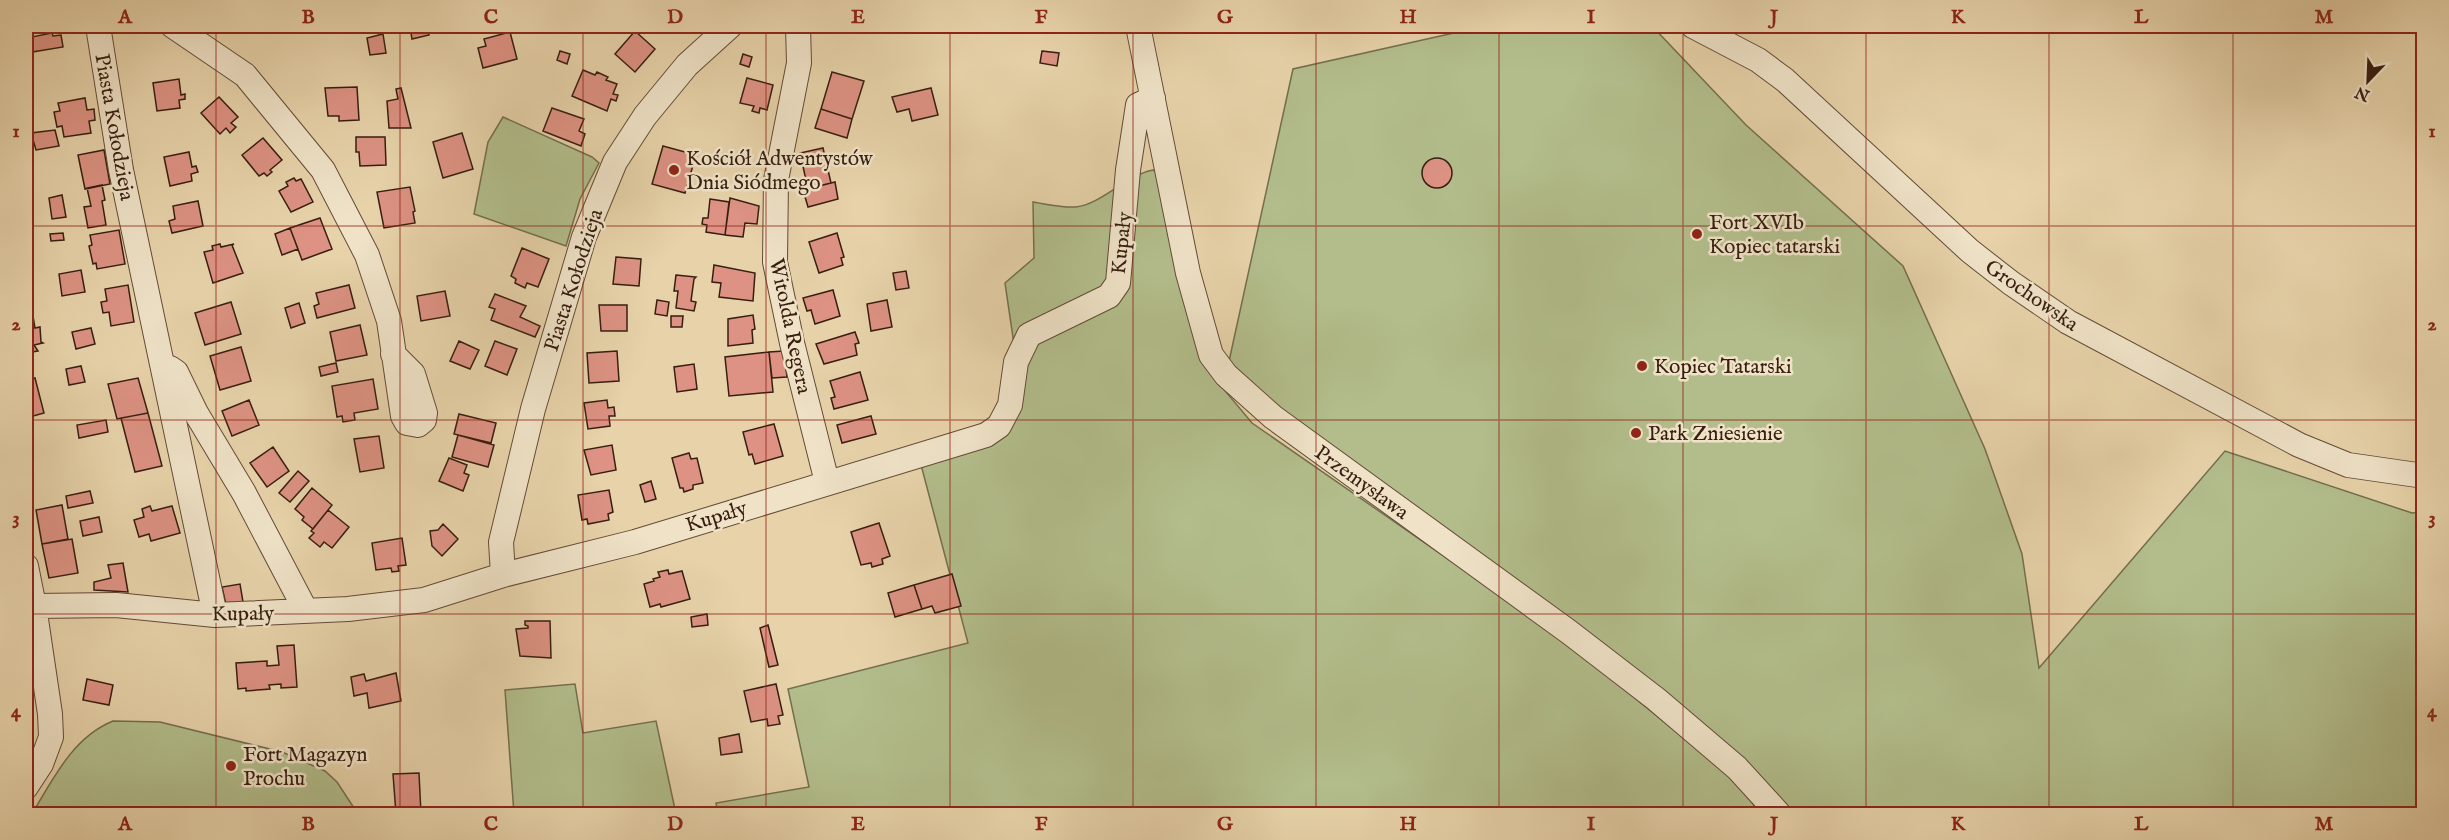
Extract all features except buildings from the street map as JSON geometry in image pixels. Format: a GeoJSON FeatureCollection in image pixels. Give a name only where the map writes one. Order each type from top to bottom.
{"type":"FeatureCollection","features":[{"type":"Feature","properties":{"kind":"street","name":"Piasta Kołodzieja"},"geometry":{"type":"LineString","coordinates":[[98,26],[121,170],[215,615]]}},
{"type":"Feature","properties":{"kind":"street"},"geometry":{"type":"LineString","coordinates":[[173,26],[245,75],[323,170],[367,255],[389,321],[393,354]]}},
{"type":"Feature","properties":{"kind":"street","name":"Piasta Kołodzieja"},"geometry":{"type":"LineString","coordinates":[[503,575],[501,542],[503,531],[533,409],[588,226],[615,162],[645,116],[687,65],[730,26]]}},
{"type":"Feature","properties":{"kind":"street","name":"Witolda Regera"},"geometry":{"type":"LineString","coordinates":[[798,26],[799,63],[776,180],[775,262],[792,343],[827,482]]}},
{"type":"Feature","properties":{"kind":"street","name":"Przemysława"},"geometry":{"type":"LineString","coordinates":[[1138,26],[1188,273],[1211,355],[1226,375],[1273,417],[1569,632],[1656,699],[1737,768],[1779,814]]}},
{"type":"Feature","properties":{"kind":"street","name":"Grochowska"},"geometry":{"type":"LineString","coordinates":[[1693,26],[1758,60],[1785,80],[1970,251],[2010,283],[2068,322],[2299,446],[2348,465],[2424,476]]}},
{"type":"Feature","properties":{"kind":"street","name":"Kupały"},"geometry":{"type":"LineString","coordinates":[[34,606],[116,605],[215,615],[348,609],[424,600],[503,575],[635,542],[986,435],[999,426],[1010,405],[1016,362],[1029,335],[1109,296],[1118,283],[1128,170],[1138,105],[1153,98]]}},
{"type":"Feature","properties":{"kind":"street"},"geometry":{"type":"LineString","coordinates":[[163,363],[176,372],[196,413],[244,493],[306,611]]}},
{"type":"Feature","properties":{"kind":"street"},"geometry":{"type":"LineString","coordinates":[[26,566],[50,714],[51,737],[40,764],[26,787]]}},
{"type":"Feature","properties":{"kind":"green space","name":"Park Zniesienie"},"geometry":{"type":"Polygon","coordinates":[[[1485,26],[1652,26],[1746,125],[1903,266],[1985,449],[2022,554],[2039,668],[2225,451],[2412,513],[2423,512],[2423,814],[1779,814],[1736,768],[1226,375],[1293,69],[1485,26]]]}},
{"type":"Feature","properties":{"kind":"green space"},"geometry":{"type":"Polygon","coordinates":[[[503,117],[592,157],[599,163],[580,199],[566,246],[474,214],[488,142],[503,117]]]}},
{"type":"Feature","properties":{"kind":"green space"},"geometry":{"type":"Polygon","coordinates":[[[1153,170],[1162,175],[1216,380],[1252,423],[1552,631],[1731,776],[1761,814],[718,814],[716,803],[809,787],[788,689],[968,643],[920,461],[970,448],[1021,392],[1005,283],[1034,258],[1033,202],[1065,207],[1086,205],[1133,177],[1153,170]]]}},
{"type":"Feature","properties":{"kind":"green space"},"geometry":{"type":"Polygon","coordinates":[[[575,684],[583,733],[656,721],[676,814],[514,814],[505,690],[575,684]]]}},
{"type":"Feature","properties":{"kind":"green space"},"geometry":{"type":"Polygon","coordinates":[[[113,721],[160,722],[282,752],[325,771],[337,782],[358,814],[32,814],[56,773],[75,748],[86,737],[113,721]]]}},
{"type":"Feature","properties":{"kind":"place","name":"Kościół Adwentystów Dnia Siódmego"},"geometry":{"type":"Point","coordinates":[674,170]}},
{"type":"Feature","properties":{"kind":"place","name":"Fort XVIb Kopiec tatarski"},"geometry":{"type":"Point","coordinates":[1697,234]}},
{"type":"Feature","properties":{"kind":"place","name":"Kopiec Tatarski"},"geometry":{"type":"Point","coordinates":[1642,366]}},
{"type":"Feature","properties":{"kind":"place","name":"Park Zniesienie"},"geometry":{"type":"Point","coordinates":[1636,433]}},
{"type":"Feature","properties":{"kind":"place","name":"Fort Magazyn Prochu"},"geometry":{"type":"Point","coordinates":[231,766]}}]}
